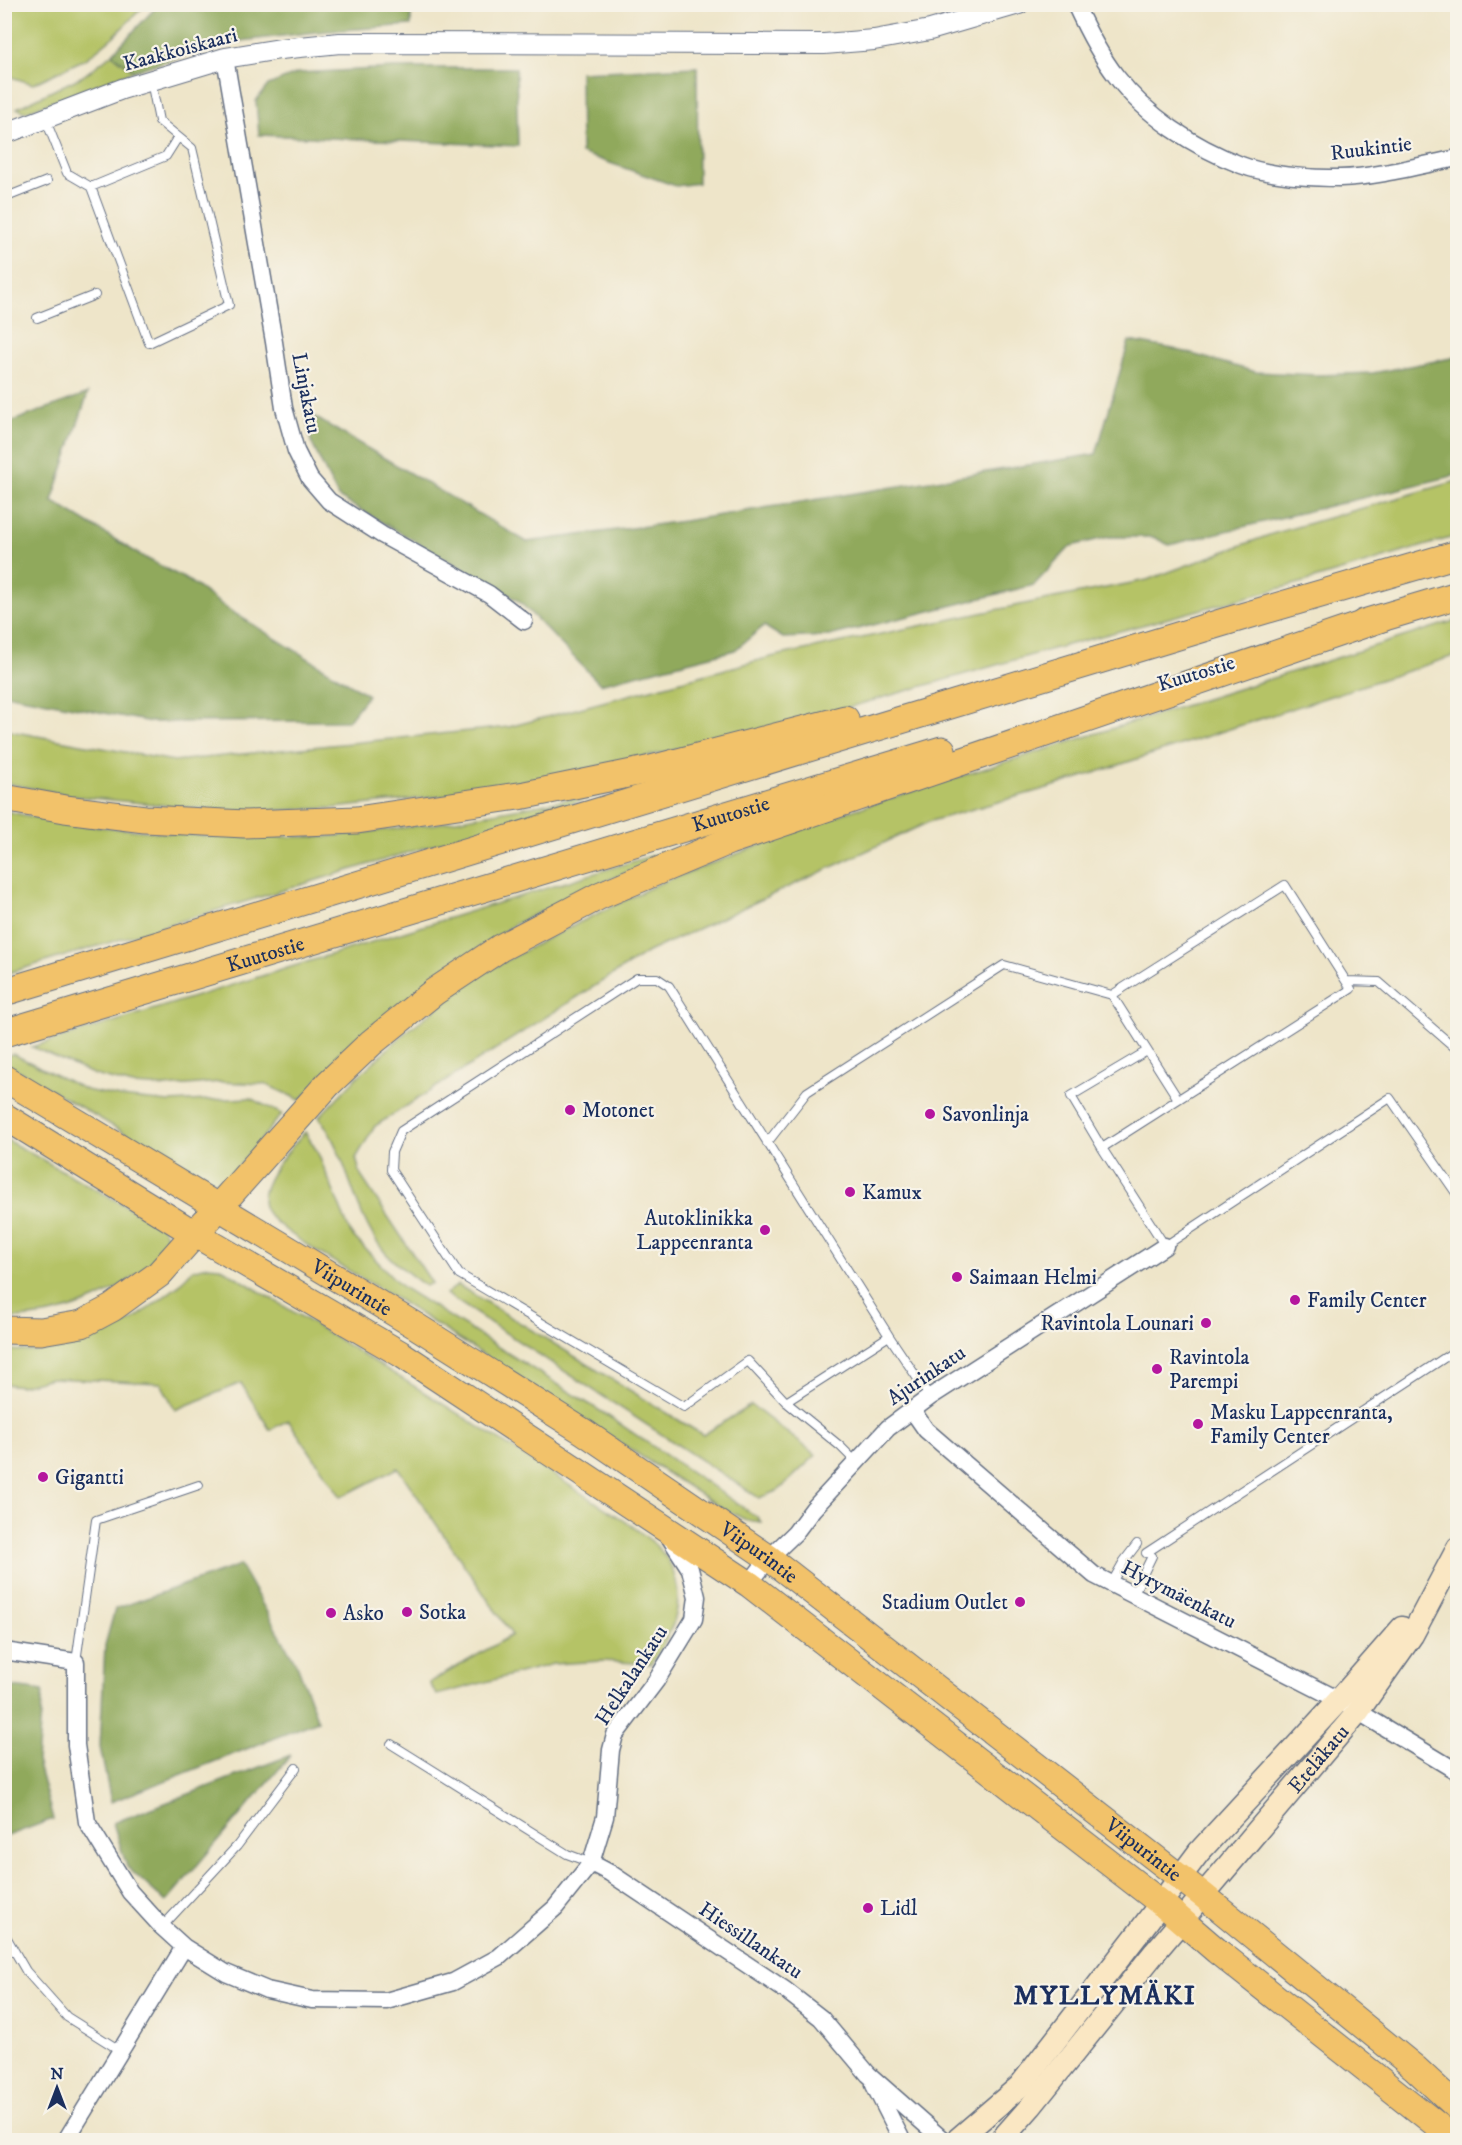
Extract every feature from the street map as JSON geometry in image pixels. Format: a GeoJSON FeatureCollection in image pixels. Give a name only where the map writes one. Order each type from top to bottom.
{"type":"FeatureCollection","features":[{"type":"Feature","properties":{"kind":"highway","name":"Kuutostie"},"geometry":{"type":"LineString","coordinates":[[4,992],[1224,622],[1458,554]]}},
{"type":"Feature","properties":{"kind":"highway","name":"Kuutostie"},"geometry":{"type":"LineString","coordinates":[[4,1033],[1458,595]]}},
{"type":"Feature","properties":{"kind":"highway"},"geometry":{"type":"LineString","coordinates":[[4,1330],[40,1331],[82,1324],[112,1308],[159,1274],[328,1084],[371,1043],[425,999],[500,948],[601,895],[729,842],[1382,618]]}},
{"type":"Feature","properties":{"kind":"highway"},"geometry":{"type":"LineString","coordinates":[[4,798],[65,809],[145,819],[245,824],[357,820],[525,795],[646,770],[1224,622]]}},
{"type":"Feature","properties":{"kind":"main road","name":"Viipurintie"},"geometry":{"type":"LineString","coordinates":[[4,1078],[220,1207],[584,1432],[769,1558],[1204,1896],[1415,2068],[1458,2108]]}},
{"type":"Feature","properties":{"kind":"main road","name":"Viipurintie"},"geometry":{"type":"LineString","coordinates":[[4,1116],[195,1234],[401,1354],[749,1584],[1161,1903],[1226,1959],[1456,2140]]}},
{"type":"Feature","properties":{"kind":"main road","name":"Eteläkatu"},"geometry":{"type":"LineString","coordinates":[[957,2140],[1020,2086],[1199,1852],[1348,1707],[1412,1635],[1458,1548]]}},
{"type":"Feature","properties":{"kind":"main road","name":"Eteläkatu"},"geometry":{"type":"LineString","coordinates":[[1001,2140],[1181,1920],[1204,1896],[1348,1707]]}},
{"type":"Feature","properties":{"kind":"street","name":"Kaakkoiskaari"},"geometry":{"type":"LineString","coordinates":[[4,134],[151,80],[225,58],[280,49],[340,43],[824,44],[874,40],[930,30],[1019,4]]}},
{"type":"Feature","properties":{"kind":"street","name":"Ruukintie"},"geometry":{"type":"LineString","coordinates":[[1075,4],[1092,40],[1116,77],[1151,113],[1198,145],[1243,166],[1290,176],[1342,178],[1458,158]]}},
{"type":"Feature","properties":{"kind":"street","name":"Linjakatu"},"geometry":{"type":"LineString","coordinates":[[225,58],[284,408],[296,451],[310,479],[329,501],[382,535],[489,594],[524,621]]}},
{"type":"Feature","properties":{"kind":"street","name":"Ajurinkatu"},"geometry":{"type":"LineString","coordinates":[[749,1584],[769,1558],[795,1533],[813,1509],[888,1428],[930,1397],[1165,1246]]}},
{"type":"Feature","properties":{"kind":"street","name":"Hyrymäenkatu"},"geometry":{"type":"LineString","coordinates":[[912,1410],[926,1430],[1094,1575],[1348,1707],[1458,1772]]}},
{"type":"Feature","properties":{"kind":"street","name":"Helkalankatu"},"geometry":{"type":"LineString","coordinates":[[76,1662],[76,1745],[87,1822],[130,1892],[162,1927],[184,1947],[226,1973],[267,1990],[312,2000],[386,2001],[453,1982],[499,1957],[555,1908],[591,1863],[605,1817],[611,1750],[615,1735],[656,1681],[694,1619],[697,1597],[690,1569],[660,1524]]}},
{"type":"Feature","properties":{"kind":"street"},"geometry":{"type":"LineString","coordinates":[[4,1651],[76,1662]]}},
{"type":"Feature","properties":{"kind":"street","name":"Hiessillankatu"},"geometry":{"type":"LineString","coordinates":[[591,1863],[610,1873],[785,1990],[821,2018],[868,2074],[943,2140]]}},
{"type":"Feature","properties":{"kind":"street"},"geometry":{"type":"LineString","coordinates":[[66,2140],[184,1947]]}},
{"type":"Feature","properties":{"kind":"street","name":"Hiessillankatu"},"geometry":{"type":"LineString","coordinates":[[868,2074],[902,2140]]}},
{"type":"Feature","properties":{"kind":"lane"},"geometry":{"type":"LineString","coordinates":[[45,118],[67,173],[91,187],[149,343],[229,305],[192,148],[159,122],[151,80]]}},
{"type":"Feature","properties":{"kind":"lane"},"geometry":{"type":"LineString","coordinates":[[91,187],[166,156],[178,137]]}},
{"type":"Feature","properties":{"kind":"lane"},"geometry":{"type":"LineString","coordinates":[[4,198],[47,180]]}},
{"type":"Feature","properties":{"kind":"lane"},"geometry":{"type":"LineString","coordinates":[[37,318],[95,295]]}},
{"type":"Feature","properties":{"kind":"lane"},"geometry":{"type":"LineString","coordinates":[[1102,1148],[1351,989],[1285,885],[1112,995]]}},
{"type":"Feature","properties":{"kind":"lane"},"geometry":{"type":"LineString","coordinates":[[767,1143],[807,1092],[1004,965],[1112,995],[1178,1099]]}},
{"type":"Feature","properties":{"kind":"lane"},"geometry":{"type":"LineString","coordinates":[[856,1462],[786,1402],[748,1361],[684,1407],[459,1274],[391,1170],[392,1152],[401,1131],[637,978],[657,978],[669,986],[889,1336],[930,1397]]}},
{"type":"Feature","properties":{"kind":"lane"},"geometry":{"type":"LineString","coordinates":[[1346,981],[1379,982],[1453,1046],[1458,1044]]}},
{"type":"Feature","properties":{"kind":"lane"},"geometry":{"type":"LineString","coordinates":[[1147,1051],[1071,1096],[1165,1246],[1390,1098],[1458,1196]]}},
{"type":"Feature","properties":{"kind":"lane"},"geometry":{"type":"LineString","coordinates":[[786,1402],[889,1336]]}},
{"type":"Feature","properties":{"kind":"lane"},"geometry":{"type":"LineString","coordinates":[[1133,1596],[1149,1555],[1458,1349]]}},
{"type":"Feature","properties":{"kind":"lane"},"geometry":{"type":"LineString","coordinates":[[76,1662],[96,1520],[199,1485]]}},
{"type":"Feature","properties":{"kind":"lane"},"geometry":{"type":"LineString","coordinates":[[1111,1584],[1137,1544]]}},
{"type":"Feature","properties":{"kind":"lane"},"geometry":{"type":"LineString","coordinates":[[391,1744],[567,1854],[591,1863]]}},
{"type":"Feature","properties":{"kind":"lane"},"geometry":{"type":"LineString","coordinates":[[162,1927],[237,1846],[296,1768]]}},
{"type":"Feature","properties":{"kind":"lane"},"geometry":{"type":"LineString","coordinates":[[4,1933],[26,1971],[67,2017],[122,2051]]}},
{"type":"Feature","properties":{"kind":"green space"},"geometry":{"type":"Polygon","coordinates":[[[5,4],[145,5],[113,37],[87,58],[33,84],[5,75],[5,4]]]}},
{"type":"Feature","properties":{"kind":"green space"},"geometry":{"type":"Polygon","coordinates":[[[159,4],[411,5],[411,25],[316,32],[224,43],[134,71],[112,54],[159,4]]]}},
{"type":"Feature","properties":{"kind":"green space"},"geometry":{"type":"Polygon","coordinates":[[[112,54],[134,71],[25,112],[17,108],[83,76],[112,54]]]}},
{"type":"Feature","properties":{"kind":"green space"},"geometry":{"type":"Polygon","coordinates":[[[697,67],[698,183],[676,186],[581,153],[580,72],[697,67]]]}},
{"type":"Feature","properties":{"kind":"green space"},"geometry":{"type":"Polygon","coordinates":[[[394,68],[516,68],[518,146],[259,135],[256,101],[268,85],[298,73],[394,68]]]}},
{"type":"Feature","properties":{"kind":"green space"},"geometry":{"type":"Polygon","coordinates":[[[1129,341],[1174,349],[1256,372],[1318,375],[1373,373],[1457,357],[1457,475],[1169,545],[1153,537],[1109,537],[1071,546],[1034,585],[829,636],[783,638],[764,626],[735,650],[600,684],[519,601],[338,497],[311,442],[306,412],[527,542],[684,521],[1096,454],[1129,341]]]}},
{"type":"Feature","properties":{"kind":"green space"},"geometry":{"type":"Polygon","coordinates":[[[88,393],[52,501],[142,556],[189,581],[229,610],[368,695],[348,721],[151,722],[5,694],[5,568],[12,565],[5,424],[88,393]]]}},
{"type":"Feature","properties":{"kind":"green space"},"geometry":{"type":"Polygon","coordinates":[[[1457,481],[1457,536],[1304,582],[1056,648],[780,727],[579,771],[443,796],[334,808],[233,812],[72,796],[5,783],[4,730],[174,761],[509,727],[771,657],[1147,580],[1272,534],[1457,481]]]}},
{"type":"Feature","properties":{"kind":"green space"},"geometry":{"type":"Polygon","coordinates":[[[1457,620],[1457,655],[1051,787],[931,821],[648,952],[375,1126],[356,1158],[361,1176],[432,1283],[425,1286],[398,1265],[387,1255],[373,1235],[337,1149],[319,1117],[355,1079],[406,1032],[480,975],[546,939],[658,884],[847,812],[1457,620]]]}},
{"type":"Feature","properties":{"kind":"green space"},"geometry":{"type":"Polygon","coordinates":[[[616,790],[5,974],[5,811],[66,824],[203,836],[325,837],[435,824],[616,790]]]}},
{"type":"Feature","properties":{"kind":"green space"},"geometry":{"type":"Polygon","coordinates":[[[676,848],[679,852],[608,880],[515,924],[417,990],[300,1100],[265,1084],[220,1082],[165,1087],[133,1085],[95,1075],[32,1047],[676,848]]]}},
{"type":"Feature","properties":{"kind":"green space"},"geometry":{"type":"Polygon","coordinates":[[[13,1054],[86,1090],[120,1097],[169,1102],[250,1098],[282,1114],[233,1173],[216,1182],[207,1181],[5,1063],[5,1056],[13,1054]]]}},
{"type":"Feature","properties":{"kind":"green space"},"geometry":{"type":"Polygon","coordinates":[[[305,1132],[317,1151],[351,1234],[402,1287],[605,1414],[757,1517],[761,1522],[746,1520],[720,1507],[395,1298],[324,1256],[272,1219],[265,1209],[263,1200],[269,1179],[305,1132]]]}},
{"type":"Feature","properties":{"kind":"green space"},"geometry":{"type":"Polygon","coordinates":[[[5,1139],[162,1226],[169,1243],[136,1276],[96,1299],[51,1314],[5,1318],[5,1139]]]}},
{"type":"Feature","properties":{"kind":"green space"},"geometry":{"type":"Polygon","coordinates":[[[207,1266],[220,1267],[400,1378],[615,1514],[654,1544],[670,1564],[678,1591],[678,1604],[676,1616],[666,1640],[651,1664],[602,1661],[553,1664],[437,1695],[429,1683],[512,1635],[398,1468],[341,1497],[288,1420],[270,1430],[241,1383],[175,1410],[161,1383],[51,1378],[21,1386],[5,1384],[5,1350],[36,1351],[87,1340],[133,1320],[178,1286],[192,1270],[207,1266]]]}},
{"type":"Feature","properties":{"kind":"green space"},"geometry":{"type":"Polygon","coordinates":[[[458,1285],[703,1435],[751,1405],[816,1455],[779,1490],[759,1498],[446,1294],[458,1285]]]}},
{"type":"Feature","properties":{"kind":"green space"},"geometry":{"type":"Polygon","coordinates":[[[240,1565],[298,1667],[318,1721],[111,1802],[100,1747],[105,1645],[115,1609],[240,1565]]]}},
{"type":"Feature","properties":{"kind":"green space"},"geometry":{"type":"Polygon","coordinates":[[[5,1686],[43,1691],[37,1761],[53,1819],[5,1837],[5,1686]]]}},
{"type":"Feature","properties":{"kind":"green space"},"geometry":{"type":"Polygon","coordinates":[[[291,1755],[166,1902],[127,1867],[113,1823],[291,1755]]]}},
{"type":"Feature","properties":{"kind":"place","name":"Motonet"},"geometry":{"type":"Point","coordinates":[570,1110]}},
{"type":"Feature","properties":{"kind":"place","name":"Savonlinja"},"geometry":{"type":"Point","coordinates":[930,1114]}},
{"type":"Feature","properties":{"kind":"place","name":"Kamux"},"geometry":{"type":"Point","coordinates":[850,1192]}},
{"type":"Feature","properties":{"kind":"place","name":"Autoklinikka Lappeenranta"},"geometry":{"type":"Point","coordinates":[765,1230]}},
{"type":"Feature","properties":{"kind":"place","name":"Saimaan Helmi"},"geometry":{"type":"Point","coordinates":[957,1277]}},
{"type":"Feature","properties":{"kind":"place","name":"Family Center"},"geometry":{"type":"Point","coordinates":[1295,1300]}},
{"type":"Feature","properties":{"kind":"place","name":"Ravintola Lounari"},"geometry":{"type":"Point","coordinates":[1206,1323]}},
{"type":"Feature","properties":{"kind":"place","name":"Ravintola Parempi"},"geometry":{"type":"Point","coordinates":[1157,1369]}},
{"type":"Feature","properties":{"kind":"place","name":"Masku Lappeenranta, Family Center"},"geometry":{"type":"Point","coordinates":[1198,1424]}},
{"type":"Feature","properties":{"kind":"place","name":"Gigantti"},"geometry":{"type":"Point","coordinates":[43,1477]}},
{"type":"Feature","properties":{"kind":"place","name":"Stadium Outlet"},"geometry":{"type":"Point","coordinates":[1020,1602]}},
{"type":"Feature","properties":{"kind":"place","name":"Sotka"},"geometry":{"type":"Point","coordinates":[407,1612]}},
{"type":"Feature","properties":{"kind":"place","name":"Asko"},"geometry":{"type":"Point","coordinates":[331,1613]}},
{"type":"Feature","properties":{"kind":"place","name":"Lidl"},"geometry":{"type":"Point","coordinates":[868,1908]}},
{"type":"Feature","properties":{"kind":"district","name":"MYLLYMÄKI"},"geometry":{"type":"Point","coordinates":[1105,1995]}}]}
